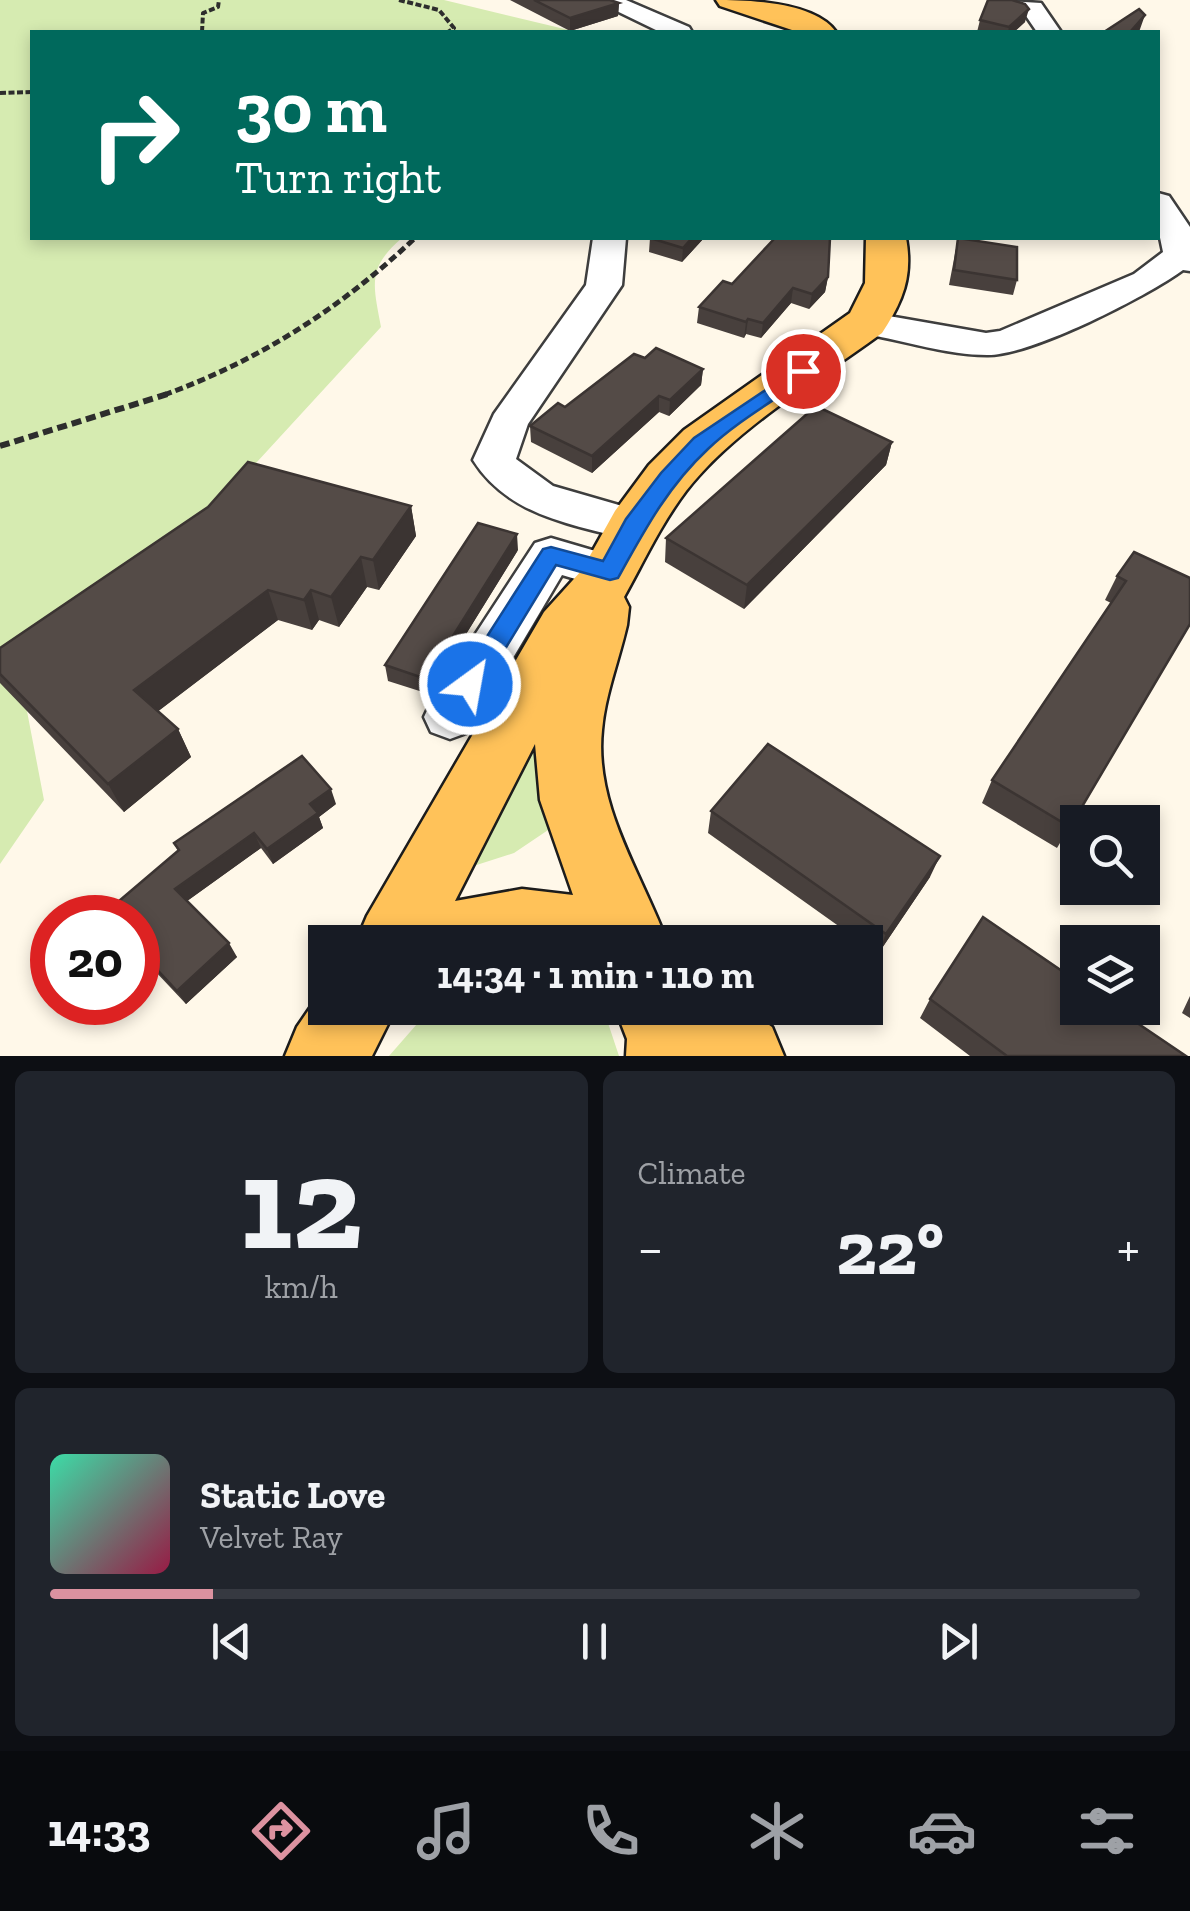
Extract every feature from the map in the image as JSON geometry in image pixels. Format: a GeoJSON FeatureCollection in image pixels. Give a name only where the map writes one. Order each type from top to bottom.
{"type":"FeatureCollection","features":[{"type":"Feature","properties":{"kind":"main road"},"geometry":{"type":"LineString","coordinates":[[730,0],[817,30]]}},
{"type":"Feature","properties":{"kind":"main road"},"geometry":{"type":"LineString","coordinates":[[403,925],[565,628],[606,578],[634,525],[668,478],[702,442],[866,322],[880,304],[888,280],[886,240]]}},
{"type":"Feature","properties":{"kind":"main road"},"geometry":{"type":"LineString","coordinates":[[606,578],[598,636],[577,690],[568,749],[574,799],[622,925]]}},
{"type":"Feature","properties":{"kind":"main road"},"geometry":{"type":"LineString","coordinates":[[587,835],[648,925]]}},
{"type":"Feature","properties":{"kind":"main road"},"geometry":{"type":"LineString","coordinates":[[661,1025],[668,1056]]}},
{"type":"Feature","properties":{"kind":"main road"},"geometry":{"type":"LineString","coordinates":[[702,1025],[743,1056]]}},
{"type":"Feature","properties":{"kind":"main road"},"geometry":{"type":"LineString","coordinates":[[728,1025],[754,1056]]}},
{"type":"Feature","properties":{"kind":"street"},"geometry":{"type":"LineString","coordinates":[[606,0],[675,30]]}},
{"type":"Feature","properties":{"kind":"street"},"geometry":{"type":"LineString","coordinates":[[1004,0],[1033,8],[1048,30]]}},
{"type":"Feature","properties":{"kind":"street"},"geometry":{"type":"LineString","coordinates":[[866,322],[986,344],[1007,342],[1146,281],[1186,258],[1160,206]]}},
{"type":"Feature","properties":{"kind":"street"},"geometry":{"type":"LineString","coordinates":[[609,240],[604,285],[508,423],[494,460],[505,478],[532,496],[634,525]]}},
{"type":"Feature","properties":{"kind":"street"},"geometry":{"type":"LineString","coordinates":[[450,717],[551,555],[606,578]]}},
{"type":"Feature","properties":{"kind":"path"},"geometry":{"type":"LineString","coordinates":[[202,30],[203,12],[218,7],[219,0]]}},
{"type":"Feature","properties":{"kind":"path"},"geometry":{"type":"LineString","coordinates":[[399,0],[438,10],[454,28],[451,30]]}},
{"type":"Feature","properties":{"kind":"path"},"geometry":{"type":"LineString","coordinates":[[0,93],[30,92]]}},
{"type":"Feature","properties":{"kind":"path"},"geometry":{"type":"LineString","coordinates":[[0,446],[198,384],[342,305],[372,282],[413,240]]}},
{"type":"Feature","properties":{"kind":"green space"},"geometry":{"type":"Polygon","coordinates":[[[0,0],[444,0],[569,30],[30,30],[30,240],[400,240],[383,259],[375,278],[381,327],[235,486],[22,685],[44,800],[0,864],[0,0]]]}},
{"type":"Feature","properties":{"kind":"green space"},"geometry":{"type":"Polygon","coordinates":[[[538,725],[560,822],[514,853],[461,870],[538,725]]]}},
{"type":"Feature","properties":{"kind":"green space"},"geometry":{"type":"Polygon","coordinates":[[[416,1025],[609,1025],[619,1056],[389,1056],[416,1025]]]}},
{"type":"Feature","properties":{"kind":"building"},"geometry":{"type":"Polygon","coordinates":[[[534,0],[610,0],[619,3],[570,18],[534,0]]]}},
{"type":"Feature","properties":{"kind":"building"},"geometry":{"type":"Polygon","coordinates":[[[988,0],[1012,0],[1029,9],[1009,27],[980,20],[988,0]]]}},
{"type":"Feature","properties":{"kind":"building"},"geometry":{"type":"Polygon","coordinates":[[[1139,9],[1145,15],[1132,30],[1107,30],[1139,9]]]}},
{"type":"Feature","properties":{"kind":"building"},"geometry":{"type":"Polygon","coordinates":[[[657,240],[690,240],[683,248],[657,240]]]}},
{"type":"Feature","properties":{"kind":"building"},"geometry":{"type":"Polygon","coordinates":[[[773,240],[830,240],[828,277],[812,294],[793,288],[763,323],[748,319],[746,322],[699,307],[723,281],[732,284],[773,240]]]}},
{"type":"Feature","properties":{"kind":"building"},"geometry":{"type":"Polygon","coordinates":[[[958,240],[1017,247],[1017,280],[954,270],[958,240]]]}},
{"type":"Feature","properties":{"kind":"building"},"geometry":{"type":"Polygon","coordinates":[[[656,348],[703,369],[670,400],[659,396],[592,456],[530,426],[558,403],[565,407],[634,354],[645,358],[656,348]]]}},
{"type":"Feature","properties":{"kind":"building"},"geometry":{"type":"Polygon","coordinates":[[[816,406],[892,442],[747,585],[666,538],[816,406]]]}},
{"type":"Feature","properties":{"kind":"building"},"geometry":{"type":"Polygon","coordinates":[[[248,462],[411,506],[373,560],[361,557],[331,597],[311,590],[304,600],[268,590],[134,690],[178,729],[108,784],[0,674],[0,648],[208,507],[248,462]]]}},
{"type":"Feature","properties":{"kind":"building"},"geometry":{"type":"Polygon","coordinates":[[[478,523],[517,534],[426,679],[385,665],[478,523]]]}},
{"type":"Feature","properties":{"kind":"building"},"geometry":{"type":"Polygon","coordinates":[[[1134,552],[1190,578],[1190,624],[1083,805],[1060,805],[1060,821],[992,780],[1126,581],[1117,576],[1134,552]]]}},
{"type":"Feature","properties":{"kind":"building"},"geometry":{"type":"Polygon","coordinates":[[[768,744],[940,856],[886,934],[883,925],[873,925],[711,811],[768,744]]]}},
{"type":"Feature","properties":{"kind":"building"},"geometry":{"type":"Polygon","coordinates":[[[302,756],[331,789],[310,804],[318,813],[267,849],[254,833],[175,889],[229,943],[177,991],[160,973],[160,895],[126,895],[179,850],[174,843],[302,756]]]}},
{"type":"Feature","properties":{"kind":"building"},"geometry":{"type":"Polygon","coordinates":[[[983,917],[1060,970],[1060,1025],[1140,1025],[1186,1056],[1007,1056],[930,999],[983,917]]]}},
{"type":"Feature","properties":{"kind":"route"},"geometry":{"type":"LineString","coordinates":[[470,684],[551,555],[610,572],[634,525],[668,478],[702,442],[803,371]]}}]}
